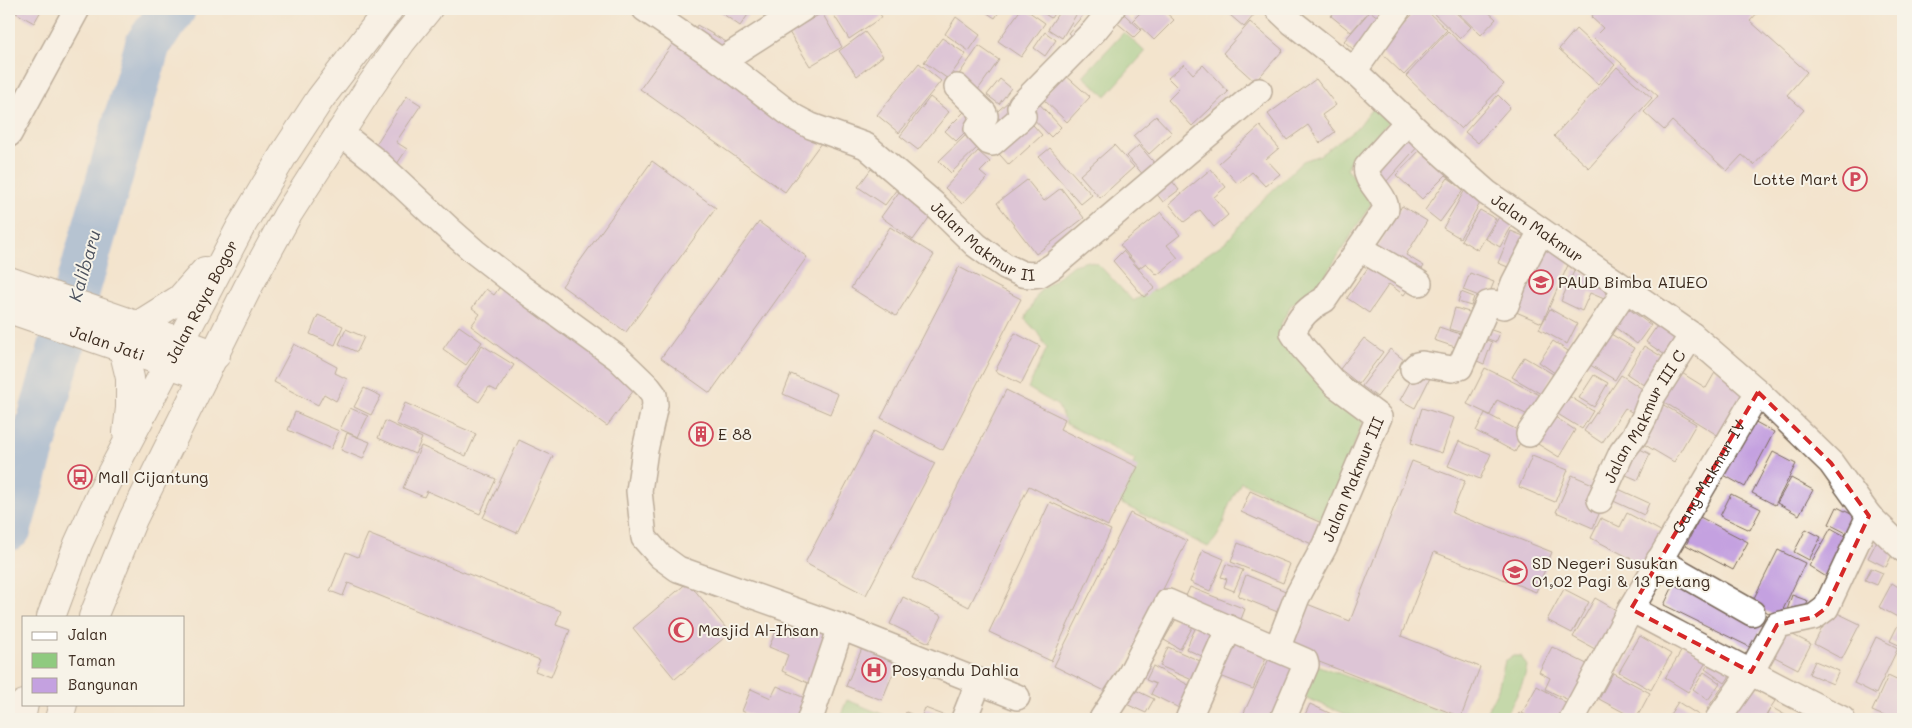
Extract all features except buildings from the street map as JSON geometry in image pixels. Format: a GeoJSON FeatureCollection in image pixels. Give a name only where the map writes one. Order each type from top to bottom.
{"type":"FeatureCollection","features":[{"type":"Feature","properties":{"kind":"main road","name":"Jalan Raya Bogor"},"geometry":{"type":"LineString","coordinates":[[51,616],[94,507],[240,228],[284,154],[320,99],[390,9]]}},
{"type":"Feature","properties":{"kind":"main road"},"geometry":{"type":"LineString","coordinates":[[93,616],[133,519],[248,287],[288,214],[340,132],[402,41],[428,9]]}},
{"type":"Feature","properties":{"kind":"main road"},"geometry":{"type":"LineString","coordinates":[[131,323],[180,299],[193,286],[240,228]]}},
{"type":"Feature","properties":{"kind":"main road","name":"Jalan Jati"},"geometry":{"type":"LineString","coordinates":[[9,281],[131,323],[174,353]]}},
{"type":"Feature","properties":{"kind":"main road","name":"Jalan Jati"},"geometry":{"type":"LineString","coordinates":[[16,312],[115,346],[174,353],[210,365]]}},
{"type":"Feature","properties":{"kind":"main road"},"geometry":{"type":"LineString","coordinates":[[115,346],[130,378],[130,408],[126,444]]}},
{"type":"Feature","properties":{"kind":"main road"},"geometry":{"type":"LineString","coordinates":[[21,719],[24,706]]}},
{"type":"Feature","properties":{"kind":"main road"},"geometry":{"type":"LineString","coordinates":[[59,719],[62,706]]}},
{"type":"Feature","properties":{"kind":"street"},"geometry":{"type":"LineString","coordinates":[[9,131],[77,9]]}},
{"type":"Feature","properties":{"kind":"street","name":"Jalan Makmur II"},"geometry":{"type":"LineString","coordinates":[[645,9],[721,60],[794,117],[820,130],[866,146],[936,206],[976,245],[1004,266],[1022,274],[1040,274],[1053,266],[1259,91]]}},
{"type":"Feature","properties":{"kind":"street"},"geometry":{"type":"LineString","coordinates":[[721,60],[802,9]]}},
{"type":"Feature","properties":{"kind":"street"},"geometry":{"type":"LineString","coordinates":[[957,86],[984,113],[984,119],[977,129],[992,143],[1023,116],[1020,108],[1023,103],[1094,31],[1112,9]]}},
{"type":"Feature","properties":{"kind":"street","name":"Jalan Makmur"},"geometry":{"type":"LineString","coordinates":[[1278,9],[1354,71],[1487,193],[1692,335],[1758,392],[1831,463],[1870,516],[1903,549]]}},
{"type":"Feature","properties":{"kind":"street"},"geometry":{"type":"LineString","coordinates":[[1354,71],[1398,9]]}},
{"type":"Feature","properties":{"kind":"street","name":"Jalan Makmur III"},"geometry":{"type":"LineString","coordinates":[[1277,649],[1297,597],[1325,545],[1379,417],[1336,385],[1303,348],[1293,332],[1297,322],[1304,313],[1324,300],[1386,209],[1386,201],[1368,177],[1367,167],[1408,121]]}},
{"type":"Feature","properties":{"kind":"street"},"geometry":{"type":"LineString","coordinates":[[340,132],[376,161],[469,246],[519,286],[618,358],[648,387],[654,395],[655,405],[645,450],[639,491],[644,538],[660,556],[678,569],[841,627],[1016,697]]}},
{"type":"Feature","properties":{"kind":"street"},"geometry":{"type":"LineString","coordinates":[[1413,369],[1417,365],[1422,364],[1452,369],[1460,367],[1488,304],[1506,305],[1514,283],[1541,231]]}},
{"type":"Feature","properties":{"kind":"street"},"geometry":{"type":"LineString","coordinates":[[1360,248],[1419,283]]}},
{"type":"Feature","properties":{"kind":"street"},"geometry":{"type":"LineString","coordinates":[[1529,434],[1626,289]]}},
{"type":"Feature","properties":{"kind":"street","name":"Jalan Makmur III C"},"geometry":{"type":"LineString","coordinates":[[1600,500],[1622,452],[1644,418],[1652,398],[1692,335]]}},
{"type":"Feature","properties":{"kind":"street","name":"Gang Makmur IV"},"geometry":{"type":"LineString","coordinates":[[1572,719],[1631,609],[1758,392]]}},
{"type":"Feature","properties":{"kind":"street"},"geometry":{"type":"LineString","coordinates":[[1718,719],[1751,672],[1778,625],[1814,617],[1826,608],[1870,516]]}},
{"type":"Feature","properties":{"kind":"street"},"geometry":{"type":"LineString","coordinates":[[1659,560],[1752,614]]}},
{"type":"Feature","properties":{"kind":"street"},"geometry":{"type":"LineString","coordinates":[[1102,719],[1128,679],[1168,602],[1304,661],[1306,665],[1283,719]]}},
{"type":"Feature","properties":{"kind":"street"},"geometry":{"type":"LineString","coordinates":[[1631,609],[1788,693],[1842,719]]}},
{"type":"Feature","properties":{"kind":"street"},"geometry":{"type":"LineString","coordinates":[[810,719],[841,627]]}},
{"type":"Feature","properties":{"kind":"street"},"geometry":{"type":"LineString","coordinates":[[1189,717],[1229,628]]}},
{"type":"Feature","properties":{"kind":"street"},"geometry":{"type":"LineString","coordinates":[[964,719],[979,682]]}},
{"type":"Feature","properties":{"kind":"highlighted area"},"geometry":{"type":"Polygon","coordinates":[[[1758,392],[1831,463],[1869,516],[1826,608],[1814,617],[1777,625],[1751,672],[1631,609],[1758,392]]]}},
{"type":"Feature","properties":{"kind":"green space"},"geometry":{"type":"Polygon","coordinates":[[[1124,32],[1145,52],[1106,96],[1083,76],[1124,32]]]}},
{"type":"Feature","properties":{"kind":"green space"},"geometry":{"type":"Polygon","coordinates":[[[1379,106],[1389,113],[1389,122],[1349,162],[1347,168],[1367,193],[1371,204],[1317,289],[1291,305],[1281,324],[1281,332],[1363,420],[1326,521],[1241,482],[1229,505],[1219,533],[1208,547],[1116,501],[1135,460],[1066,424],[1058,406],[1028,388],[1047,348],[1037,332],[1025,319],[1039,292],[1073,265],[1088,261],[1098,264],[1133,301],[1160,287],[1228,240],[1253,209],[1303,161],[1320,155],[1359,126],[1370,111],[1379,106]]]}},
{"type":"Feature","properties":{"kind":"green space"},"geometry":{"type":"Polygon","coordinates":[[[1513,656],[1521,656],[1527,666],[1518,694],[1503,719],[1483,719],[1498,689],[1505,661],[1513,656]]]}},
{"type":"Feature","properties":{"kind":"green space"},"geometry":{"type":"Polygon","coordinates":[[[1314,664],[1461,719],[1420,719],[1416,717],[1415,719],[1357,719],[1302,696],[1314,664]]]}},
{"type":"Feature","properties":{"kind":"green space"},"geometry":{"type":"Polygon","coordinates":[[[847,700],[894,719],[839,719],[847,700]]]}},
{"type":"Feature","properties":{"kind":"waterway","name":"Kalibaru"},"geometry":{"type":"LineString","coordinates":[[9,528],[148,44],[173,9]]}},
{"type":"Feature","properties":{"kind":"place","name":"Lotte Mart"},"geometry":{"type":"Point","coordinates":[1855,179]}},
{"type":"Feature","properties":{"kind":"place","name":"PAUD Bimba AIUEO"},"geometry":{"type":"Point","coordinates":[1541,282]}},
{"type":"Feature","properties":{"kind":"place","name":"E 88"},"geometry":{"type":"Point","coordinates":[701,434]}},
{"type":"Feature","properties":{"kind":"place","name":"Mall Cijantung"},"geometry":{"type":"Point","coordinates":[80,477]}},
{"type":"Feature","properties":{"kind":"place","name":"SD Negeri Susukan 01,02 Pagi & 13 Petang"},"geometry":{"type":"Point","coordinates":[1515,572]}},
{"type":"Feature","properties":{"kind":"place","name":"Masjid Al-Ihsan"},"geometry":{"type":"Point","coordinates":[681,630]}},
{"type":"Feature","properties":{"kind":"place","name":"Posyandu Dahlia"},"geometry":{"type":"Point","coordinates":[874,670]}}]}
